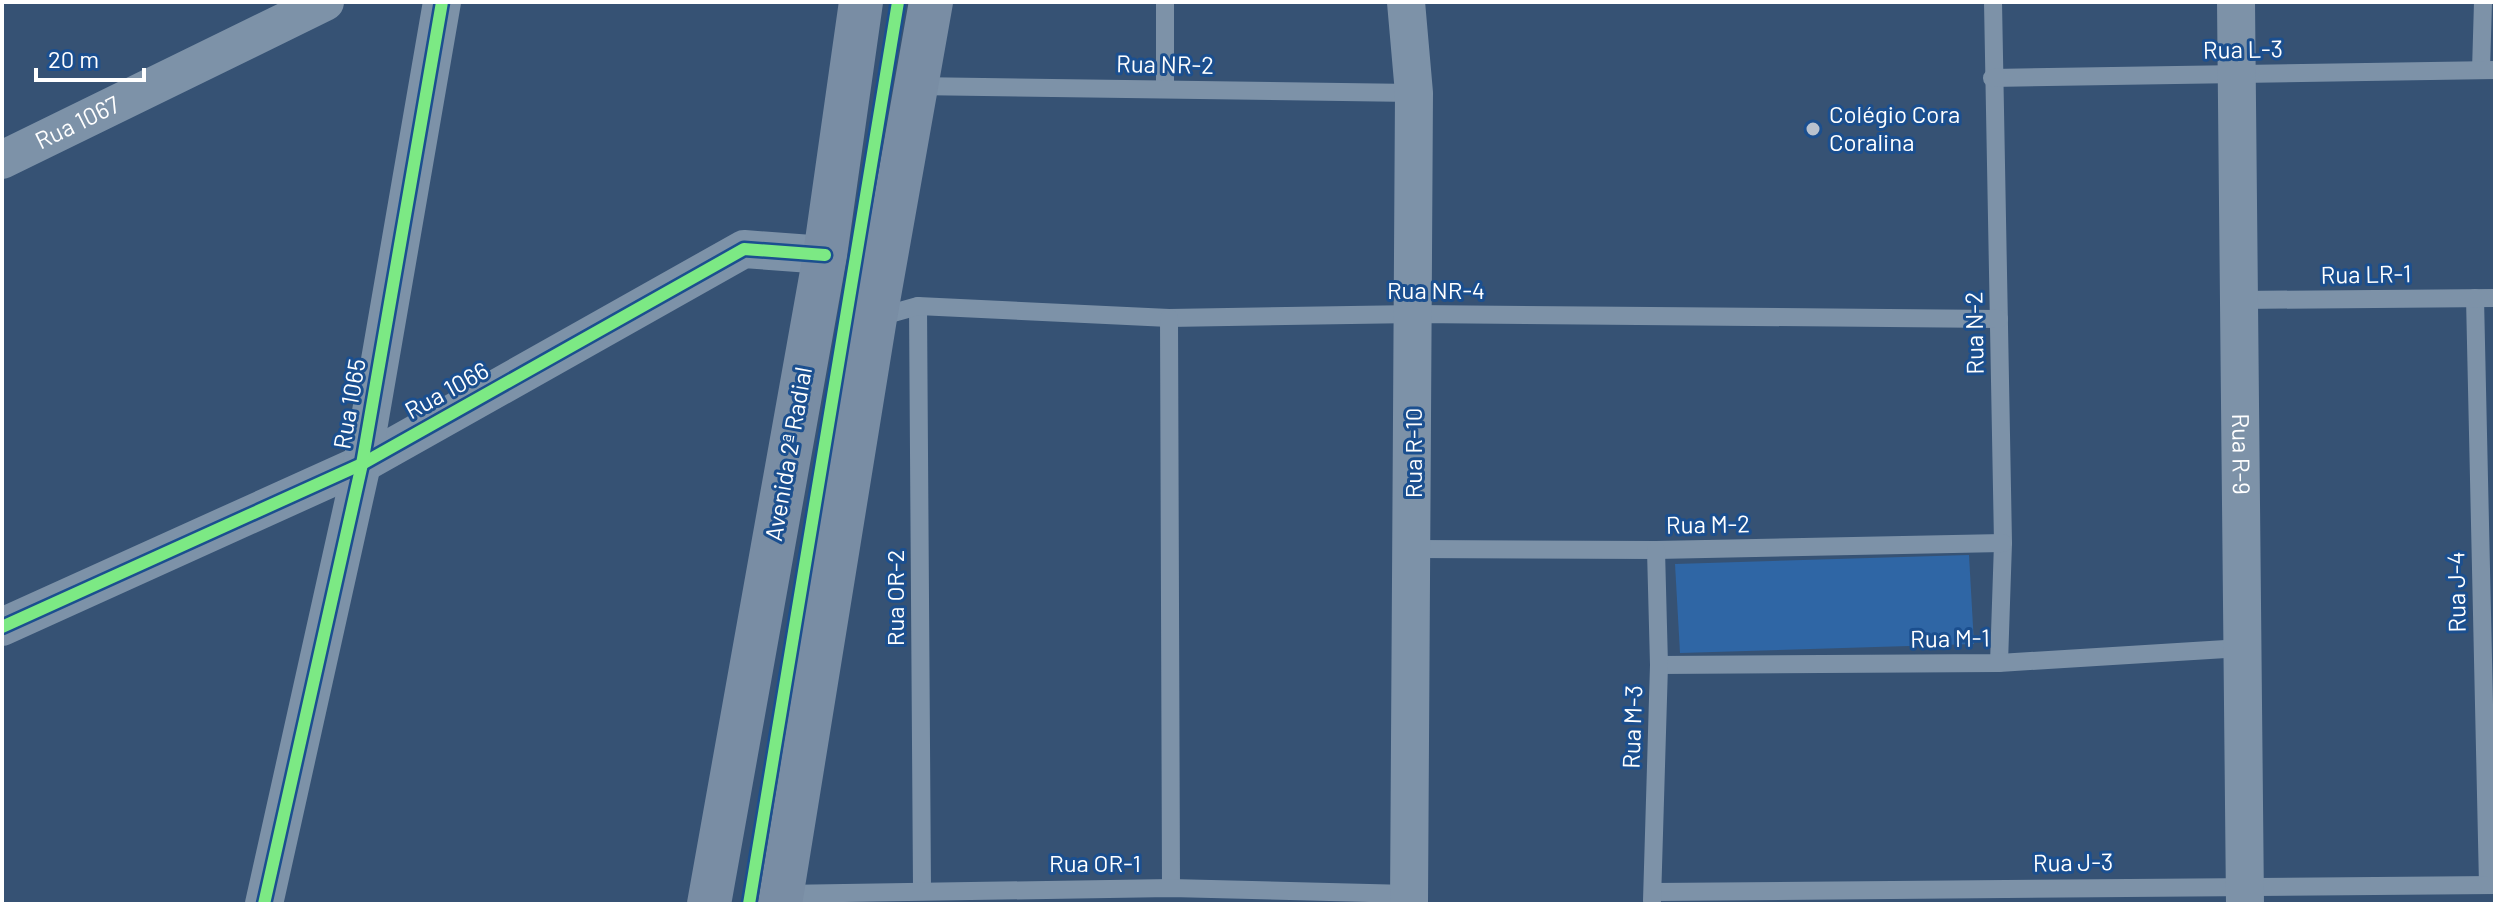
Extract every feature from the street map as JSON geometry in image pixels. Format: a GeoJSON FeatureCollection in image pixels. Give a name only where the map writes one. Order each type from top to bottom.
{"type":"FeatureCollection","features":[{"type":"Feature","properties":{"kind":"main road","name":"Avenida 2ª Radial"},"geometry":{"type":"LineString","coordinates":[[709,904],[825,255],[861,2]]}},
{"type":"Feature","properties":{"kind":"main road"},"geometry":{"type":"LineString","coordinates":[[780,899],[875,318],[894,223],[914,86],[931,2]]}},
{"type":"Feature","properties":{"kind":"street","name":"Rua 1067"},"geometry":{"type":"LineString","coordinates":[[2,160],[325,2]]}},
{"type":"Feature","properties":{"kind":"street","name":"Rua 1065"},"geometry":{"type":"LineString","coordinates":[[264,904],[362,464],[442,2]]}},
{"type":"Feature","properties":{"kind":"street","name":"Rua R-10"},"geometry":{"type":"LineString","coordinates":[[1406,2],[1414,93],[1415,314],[1409,899]]}},
{"type":"Feature","properties":{"kind":"street","name":"Rua R-9"},"geometry":{"type":"LineString","coordinates":[[2236,2],[2245,894]]}},
{"type":"Feature","properties":{"kind":"street","name":"Rua 1066"},"geometry":{"type":"LineString","coordinates":[[2,627],[362,464],[744,249],[825,255]]}},
{"type":"Feature","properties":{"kind":"lane"},"geometry":{"type":"LineString","coordinates":[[1165,2],[1165,89]]}},
{"type":"Feature","properties":{"kind":"lane","name":"Rua N-2"},"geometry":{"type":"LineString","coordinates":[[1993,2],[1992,78],[2003,543],[1999,663]]}},
{"type":"Feature","properties":{"kind":"lane"},"geometry":{"type":"LineString","coordinates":[[2483,2],[2488,70]]}},
{"type":"Feature","properties":{"kind":"lane","name":"Rua L-3"},"geometry":{"type":"LineString","coordinates":[[1992,78],[2488,70]]}},
{"type":"Feature","properties":{"kind":"lane","name":"Rua NR-2"},"geometry":{"type":"LineString","coordinates":[[914,86],[1414,93]]}},
{"type":"Feature","properties":{"kind":"lane","name":"Rua J-4"},"geometry":{"type":"LineString","coordinates":[[2475,298],[2488,537],[2491,885]]}},
{"type":"Feature","properties":{"kind":"lane","name":"Rua LR-1"},"geometry":{"type":"LineString","coordinates":[[2238,300],[2495,298]]}},
{"type":"Feature","properties":{"kind":"lane","name":"Rua NR-4"},"geometry":{"type":"LineString","coordinates":[[875,318],[918,306],[1169,318],[1415,314],[1999,319]]}},
{"type":"Feature","properties":{"kind":"lane","name":"Rua OR-2"},"geometry":{"type":"LineString","coordinates":[[918,306],[922,889]]}},
{"type":"Feature","properties":{"kind":"lane"},"geometry":{"type":"LineString","coordinates":[[1169,318],[1171,888]]}},
{"type":"Feature","properties":{"kind":"lane","name":"Rua M-2"},"geometry":{"type":"LineString","coordinates":[[1413,549],[1656,550],[2003,543]]}},
{"type":"Feature","properties":{"kind":"lane","name":"Rua M-3"},"geometry":{"type":"LineString","coordinates":[[1652,898],[1659,665],[1656,550]]}},
{"type":"Feature","properties":{"kind":"lane","name":"Rua M-1"},"geometry":{"type":"LineString","coordinates":[[1659,665],[1999,663],[2242,648]]}},
{"type":"Feature","properties":{"kind":"lane","name":"Rua J-3"},"geometry":{"type":"LineString","coordinates":[[1652,898],[2245,894],[2491,885]]}},
{"type":"Feature","properties":{"kind":"lane","name":"Rua OR-1"},"geometry":{"type":"LineString","coordinates":[[780,899],[922,889],[1171,888],[1409,899]]}},
{"type":"Feature","properties":{"kind":"shaded area"},"geometry":{"type":"Polygon","coordinates":[[[1969,555],[1974,644],[1680,653],[1675,564],[1969,555]]]}},
{"type":"Feature","properties":{"kind":"cycle path"},"geometry":{"type":"LineString","coordinates":[[264,904],[362,464],[442,2]]}},
{"type":"Feature","properties":{"kind":"cycle path"},"geometry":{"type":"LineString","coordinates":[[749,904],[898,2]]}},
{"type":"Feature","properties":{"kind":"cycle path"},"geometry":{"type":"LineString","coordinates":[[2,627],[362,464],[744,249],[825,255]]}},
{"type":"Feature","properties":{"kind":"place","name":"Colégio Cora Coralina"},"geometry":{"type":"Point","coordinates":[1813,129]}}]}
